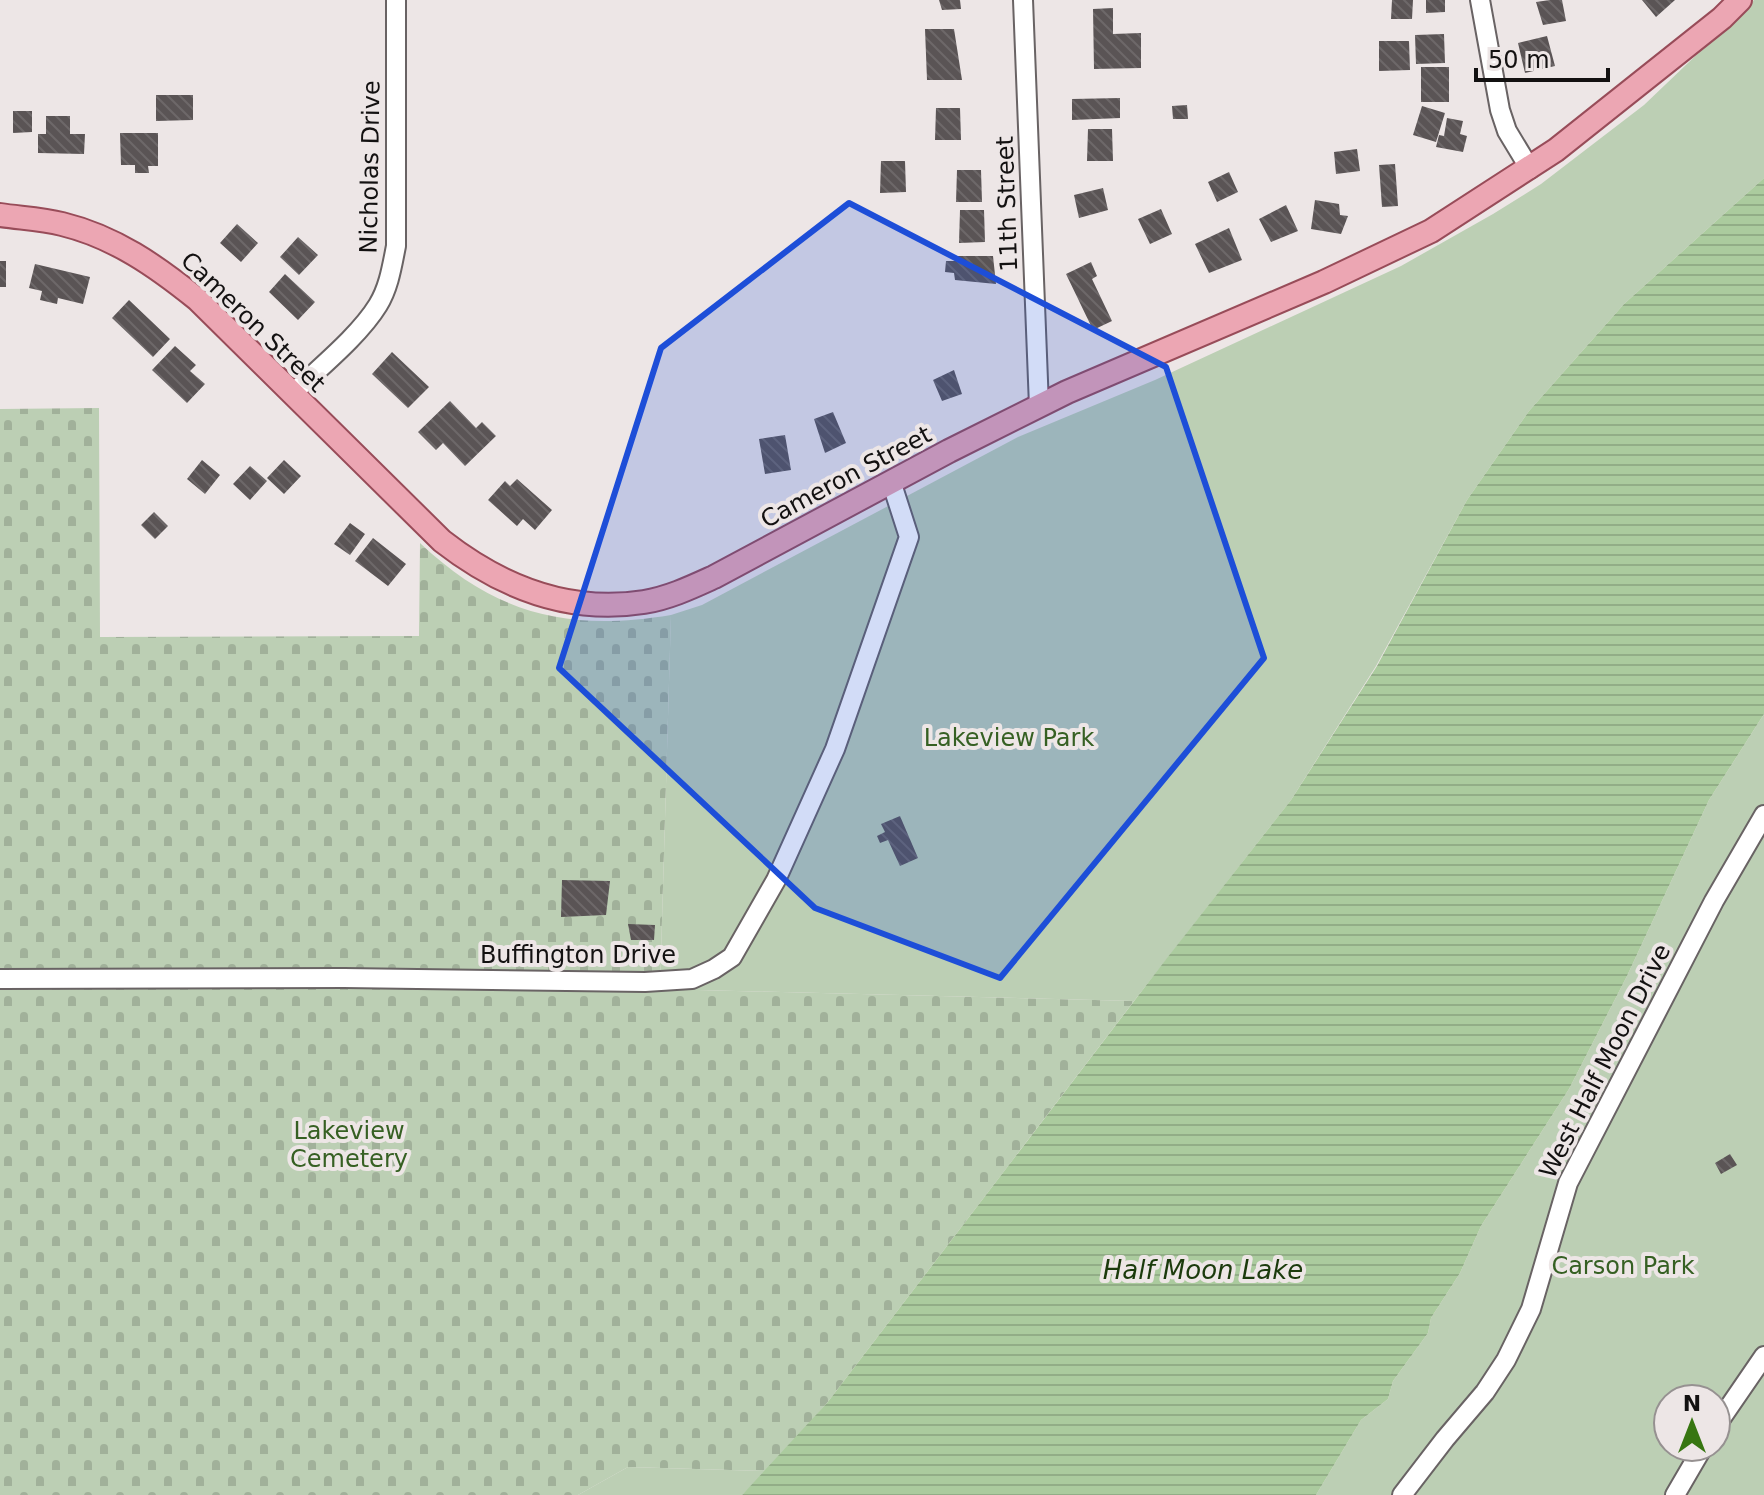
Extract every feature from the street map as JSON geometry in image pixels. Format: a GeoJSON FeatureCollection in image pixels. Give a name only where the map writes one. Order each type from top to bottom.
{"type":"FeatureCollection","features":[{"type":"Feature","properties":{"kind":"main road","name":"Cameron Street"},"geometry":{"type":"LineString","coordinates":[[0,215],[62,224],[122,245],[159,267],[197,299],[442,541],[467,561],[530,593],[564,602],[605,605],[645,602],[714,577],[891,481],[1039,406],[1324,282],[1417,238],[1530,169],[1722,18],[1740,0]]}},
{"type":"Feature","properties":{"kind":"street","name":"Nicholas Drive"},"geometry":{"type":"LineString","coordinates":[[292,394],[378,305],[391,275],[396,246],[396,0]]}},
{"type":"Feature","properties":{"kind":"street","name":"11th Street"},"geometry":{"type":"LineString","coordinates":[[1023,0],[1039,406]]}},
{"type":"Feature","properties":{"kind":"street"},"geometry":{"type":"LineString","coordinates":[[1480,0],[1500,110],[1507,131],[1530,169]]}},
{"type":"Feature","properties":{"kind":"street","name":"Buffington Drive"},"geometry":{"type":"LineString","coordinates":[[0,979],[344,978],[645,982],[692,979],[714,969],[732,957],[776,880],[835,749],[909,537],[891,481]]}},
{"type":"Feature","properties":{"kind":"street","name":"West Half Moon Drive"},"geometry":{"type":"LineString","coordinates":[[1402,1495],[1485,1392],[1506,1360],[1531,1309],[1568,1183],[1714,901],[1764,815]]}},
{"type":"Feature","properties":{"kind":"street"},"geometry":{"type":"LineString","coordinates":[[1732,1403],[1764,1356]]}},
{"type":"Feature","properties":{"kind":"street"},"geometry":{"type":"LineString","coordinates":[[1675,1495],[1694,1463]]}},
{"type":"Feature","properties":{"kind":"highlighted area"},"geometry":{"type":"Polygon","coordinates":[[[849,203],[1166,367],[1264,658],[1000,978],[815,908],[559,668],[661,348],[849,203]]]}},
{"type":"Feature","properties":{"kind":"green space","name":"Lakeview Park"},"geometry":{"type":"Polygon","coordinates":[[[1754,0],[1764,0],[1764,178],[1624,304],[1529,411],[1467,500],[1376,666],[1291,800],[1134,1001],[660,989],[671,615],[702,605],[1018,437],[1155,380],[1401,266],[1493,214],[1541,184],[1644,105],[1754,0]]]}},
{"type":"Feature","properties":{"kind":"green space","name":"Lakeview Cemetery"},"geometry":{"type":"Polygon","coordinates":[[[99,408],[100,637],[419,636],[420,543],[477,587],[506,602],[536,612],[567,619],[599,621],[671,615],[660,989],[1134,1001],[827,1403],[767,1471],[628,1467],[578,1495],[0,1495],[0,409],[99,408]]]}},
{"type":"Feature","properties":{"kind":"green space","name":"Carson Park"},"geometry":{"type":"Polygon","coordinates":[[[1764,714],[1764,1495],[1316,1495],[1361,1420],[1388,1399],[1393,1381],[1428,1333],[1431,1318],[1460,1273],[1481,1226],[1569,1089],[1627,976],[1709,800],[1764,714]]]}},
{"type":"Feature","properties":{"kind":"green space"},"geometry":{"type":"Polygon","coordinates":[[[628,1467],[767,1471],[742,1495],[578,1495],[628,1467]]]}},
{"type":"Feature","properties":{"kind":"water","name":"Half Moon Lake"},"geometry":{"type":"Polygon","coordinates":[[[1764,178],[1764,714],[1709,800],[1627,976],[1569,1089],[1481,1226],[1460,1273],[1431,1318],[1428,1333],[1393,1381],[1388,1399],[1361,1420],[1316,1495],[742,1495],[827,1403],[1291,800],[1377,666],[1467,500],[1529,411],[1624,304],[1764,178]]]}},
{"type":"Feature","properties":{"kind":"building"},"geometry":{"type":"Polygon","coordinates":[[[939,0],[960,0],[961,9],[942,10],[939,0]]]}},
{"type":"Feature","properties":{"kind":"building"},"geometry":{"type":"Polygon","coordinates":[[[1392,0],[1413,0],[1412,19],[1391,19],[1392,0]]]}},
{"type":"Feature","properties":{"kind":"building"},"geometry":{"type":"Polygon","coordinates":[[[1426,0],[1445,0],[1445,12],[1426,13],[1426,0]]]}},
{"type":"Feature","properties":{"kind":"building"},"geometry":{"type":"Polygon","coordinates":[[[1562,0],[1566,21],[1543,25],[1536,2],[1562,0]]]}},
{"type":"Feature","properties":{"kind":"building"},"geometry":{"type":"Polygon","coordinates":[[[1642,0],[1675,0],[1656,17],[1642,0]]]}},
{"type":"Feature","properties":{"kind":"building"},"geometry":{"type":"Polygon","coordinates":[[[1113,8],[1113,34],[1141,33],[1141,68],[1094,69],[1093,9],[1113,8]]]}},
{"type":"Feature","properties":{"kind":"building"},"geometry":{"type":"Polygon","coordinates":[[[925,29],[954,29],[962,80],[927,80],[925,29]]]}},
{"type":"Feature","properties":{"kind":"building"},"geometry":{"type":"Polygon","coordinates":[[[1444,34],[1445,63],[1416,64],[1415,35],[1444,34]]]}},
{"type":"Feature","properties":{"kind":"building"},"geometry":{"type":"Polygon","coordinates":[[[1547,36],[1555,66],[1525,73],[1518,43],[1547,36]]]}},
{"type":"Feature","properties":{"kind":"building"},"geometry":{"type":"Polygon","coordinates":[[[1379,41],[1409,41],[1410,70],[1379,71],[1379,41]]]}},
{"type":"Feature","properties":{"kind":"building"},"geometry":{"type":"Polygon","coordinates":[[[1421,67],[1449,67],[1449,102],[1421,102],[1421,67]]]}},
{"type":"Feature","properties":{"kind":"building"},"geometry":{"type":"Polygon","coordinates":[[[156,95],[193,95],[193,120],[156,121],[156,95]]]}},
{"type":"Feature","properties":{"kind":"building"},"geometry":{"type":"Polygon","coordinates":[[[1120,98],[1120,118],[1072,120],[1072,99],[1120,98]]]}},
{"type":"Feature","properties":{"kind":"building"},"geometry":{"type":"Polygon","coordinates":[[[1187,105],[1188,119],[1173,119],[1172,106],[1187,105]]]}},
{"type":"Feature","properties":{"kind":"building"},"geometry":{"type":"Polygon","coordinates":[[[1422,106],[1445,113],[1436,142],[1413,135],[1422,106]]]}},
{"type":"Feature","properties":{"kind":"building"},"geometry":{"type":"Polygon","coordinates":[[[936,108],[960,108],[961,140],[935,140],[936,108]]]}},
{"type":"Feature","properties":{"kind":"building"},"geometry":{"type":"Polygon","coordinates":[[[13,111],[32,111],[32,132],[13,133],[13,111]]]}},
{"type":"Feature","properties":{"kind":"building"},"geometry":{"type":"Polygon","coordinates":[[[46,116],[70,116],[70,134],[85,134],[84,154],[38,153],[38,134],[46,134],[46,116]]]}},
{"type":"Feature","properties":{"kind":"building"},"geometry":{"type":"Polygon","coordinates":[[[1447,118],[1463,121],[1460,134],[1467,136],[1463,152],[1436,147],[1439,135],[1444,136],[1447,118]]]}},
{"type":"Feature","properties":{"kind":"building"},"geometry":{"type":"Polygon","coordinates":[[[1088,129],[1112,129],[1113,161],[1087,161],[1088,129]]]}},
{"type":"Feature","properties":{"kind":"building"},"geometry":{"type":"Polygon","coordinates":[[[120,133],[158,133],[158,166],[148,166],[149,173],[135,173],[135,165],[121,165],[120,133]]]}},
{"type":"Feature","properties":{"kind":"building"},"geometry":{"type":"Polygon","coordinates":[[[1357,149],[1360,171],[1336,174],[1334,152],[1357,149]]]}},
{"type":"Feature","properties":{"kind":"building"},"geometry":{"type":"Polygon","coordinates":[[[881,161],[905,161],[906,192],[880,193],[881,161]]]}},
{"type":"Feature","properties":{"kind":"building"},"geometry":{"type":"Polygon","coordinates":[[[1395,164],[1398,206],[1382,207],[1379,165],[1395,164]]]}},
{"type":"Feature","properties":{"kind":"building"},"geometry":{"type":"Polygon","coordinates":[[[957,170],[981,170],[982,202],[956,202],[957,170]]]}},
{"type":"Feature","properties":{"kind":"building"},"geometry":{"type":"Polygon","coordinates":[[[1229,172],[1238,192],[1217,202],[1208,182],[1229,172]]]}},
{"type":"Feature","properties":{"kind":"building"},"geometry":{"type":"Polygon","coordinates":[[[1103,188],[1108,210],[1079,218],[1074,195],[1103,188]]]}},
{"type":"Feature","properties":{"kind":"building"},"geometry":{"type":"Polygon","coordinates":[[[1315,200],[1339,204],[1340,215],[1348,216],[1341,234],[1311,229],[1315,200]]]}},
{"type":"Feature","properties":{"kind":"building"},"geometry":{"type":"Polygon","coordinates":[[[1286,205],[1298,231],[1271,242],[1259,219],[1286,205]]]}},
{"type":"Feature","properties":{"kind":"building"},"geometry":{"type":"Polygon","coordinates":[[[1161,209],[1172,234],[1150,244],[1138,219],[1161,209]]]}},
{"type":"Feature","properties":{"kind":"building"},"geometry":{"type":"Polygon","coordinates":[[[960,210],[984,210],[985,242],[959,243],[960,210]]]}},
{"type":"Feature","properties":{"kind":"building"},"geometry":{"type":"Polygon","coordinates":[[[237,224],[258,243],[241,262],[220,243],[237,224]]]}},
{"type":"Feature","properties":{"kind":"building"},"geometry":{"type":"Polygon","coordinates":[[[1229,228],[1242,260],[1209,273],[1195,244],[1229,228]]]}},
{"type":"Feature","properties":{"kind":"building"},"geometry":{"type":"Polygon","coordinates":[[[298,237],[318,255],[299,275],[280,257],[298,237]]]}},
{"type":"Feature","properties":{"kind":"building"},"geometry":{"type":"Polygon","coordinates":[[[955,256],[993,256],[996,284],[955,280],[954,273],[945,272],[946,261],[955,261],[955,256]]]}},
{"type":"Feature","properties":{"kind":"building"},"geometry":{"type":"Polygon","coordinates":[[[0,261],[6,261],[6,287],[0,287],[0,261]]]}},
{"type":"Feature","properties":{"kind":"building"},"geometry":{"type":"Polygon","coordinates":[[[1091,262],[1097,276],[1092,279],[1112,321],[1093,330],[1066,274],[1091,262]]]}},
{"type":"Feature","properties":{"kind":"building"},"geometry":{"type":"Polygon","coordinates":[[[35,264],[90,277],[83,304],[58,298],[57,304],[40,300],[42,291],[29,288],[35,264]]]}},
{"type":"Feature","properties":{"kind":"building"},"geometry":{"type":"Polygon","coordinates":[[[285,274],[315,302],[298,320],[269,292],[285,274]]]}},
{"type":"Feature","properties":{"kind":"building"},"geometry":{"type":"Polygon","coordinates":[[[129,300],[170,339],[153,357],[112,318],[129,300]]]}},
{"type":"Feature","properties":{"kind":"building"},"geometry":{"type":"Polygon","coordinates":[[[175,346],[196,365],[190,371],[205,384],[187,403],[152,370],[175,346]]]}},
{"type":"Feature","properties":{"kind":"building"},"geometry":{"type":"Polygon","coordinates":[[[392,352],[429,387],[408,408],[372,374],[392,352]]]}},
{"type":"Feature","properties":{"kind":"building"},"geometry":{"type":"Polygon","coordinates":[[[954,370],[962,394],[942,401],[933,380],[954,370]]]}},
{"type":"Feature","properties":{"kind":"building"},"geometry":{"type":"Polygon","coordinates":[[[450,401],[476,428],[482,422],[496,436],[465,466],[443,443],[436,450],[418,432],[450,401]]]}},
{"type":"Feature","properties":{"kind":"building"},"geometry":{"type":"Polygon","coordinates":[[[833,412],[846,443],[825,453],[814,419],[833,412]]]}},
{"type":"Feature","properties":{"kind":"building"},"geometry":{"type":"Polygon","coordinates":[[[785,435],[791,470],[765,474],[759,439],[785,435]]]}},
{"type":"Feature","properties":{"kind":"building"},"geometry":{"type":"Polygon","coordinates":[[[202,460],[220,475],[205,494],[187,479],[202,460]]]}},
{"type":"Feature","properties":{"kind":"building"},"geometry":{"type":"Polygon","coordinates":[[[284,460],[301,476],[284,494],[267,478],[284,460]]]}},
{"type":"Feature","properties":{"kind":"building"},"geometry":{"type":"Polygon","coordinates":[[[250,466],[267,481],[250,500],[233,484],[250,466]]]}},
{"type":"Feature","properties":{"kind":"building"},"geometry":{"type":"Polygon","coordinates":[[[517,479],[552,510],[535,530],[523,519],[517,526],[488,500],[505,481],[510,486],[517,479]]]}},
{"type":"Feature","properties":{"kind":"building"},"geometry":{"type":"Polygon","coordinates":[[[154,512],[168,526],[155,539],[141,525],[154,512]]]}},
{"type":"Feature","properties":{"kind":"building"},"geometry":{"type":"Polygon","coordinates":[[[350,523],[365,534],[350,555],[334,544],[350,523]]]}},
{"type":"Feature","properties":{"kind":"building"},"geometry":{"type":"Polygon","coordinates":[[[373,538],[406,564],[388,586],[355,561],[373,538]]]}},
{"type":"Feature","properties":{"kind":"building"},"geometry":{"type":"Polygon","coordinates":[[[900,816],[918,858],[900,866],[888,840],[880,843],[877,836],[885,832],[881,824],[900,816]]]}},
{"type":"Feature","properties":{"kind":"building"},"geometry":{"type":"Polygon","coordinates":[[[562,880],[610,881],[606,915],[561,917],[562,880]]]}},
{"type":"Feature","properties":{"kind":"building"},"geometry":{"type":"Polygon","coordinates":[[[628,924],[655,925],[654,940],[631,940],[628,924]]]}},
{"type":"Feature","properties":{"kind":"building"},"geometry":{"type":"Polygon","coordinates":[[[1730,1154],[1737,1165],[1721,1174],[1715,1163],[1730,1154]]]}}]}
